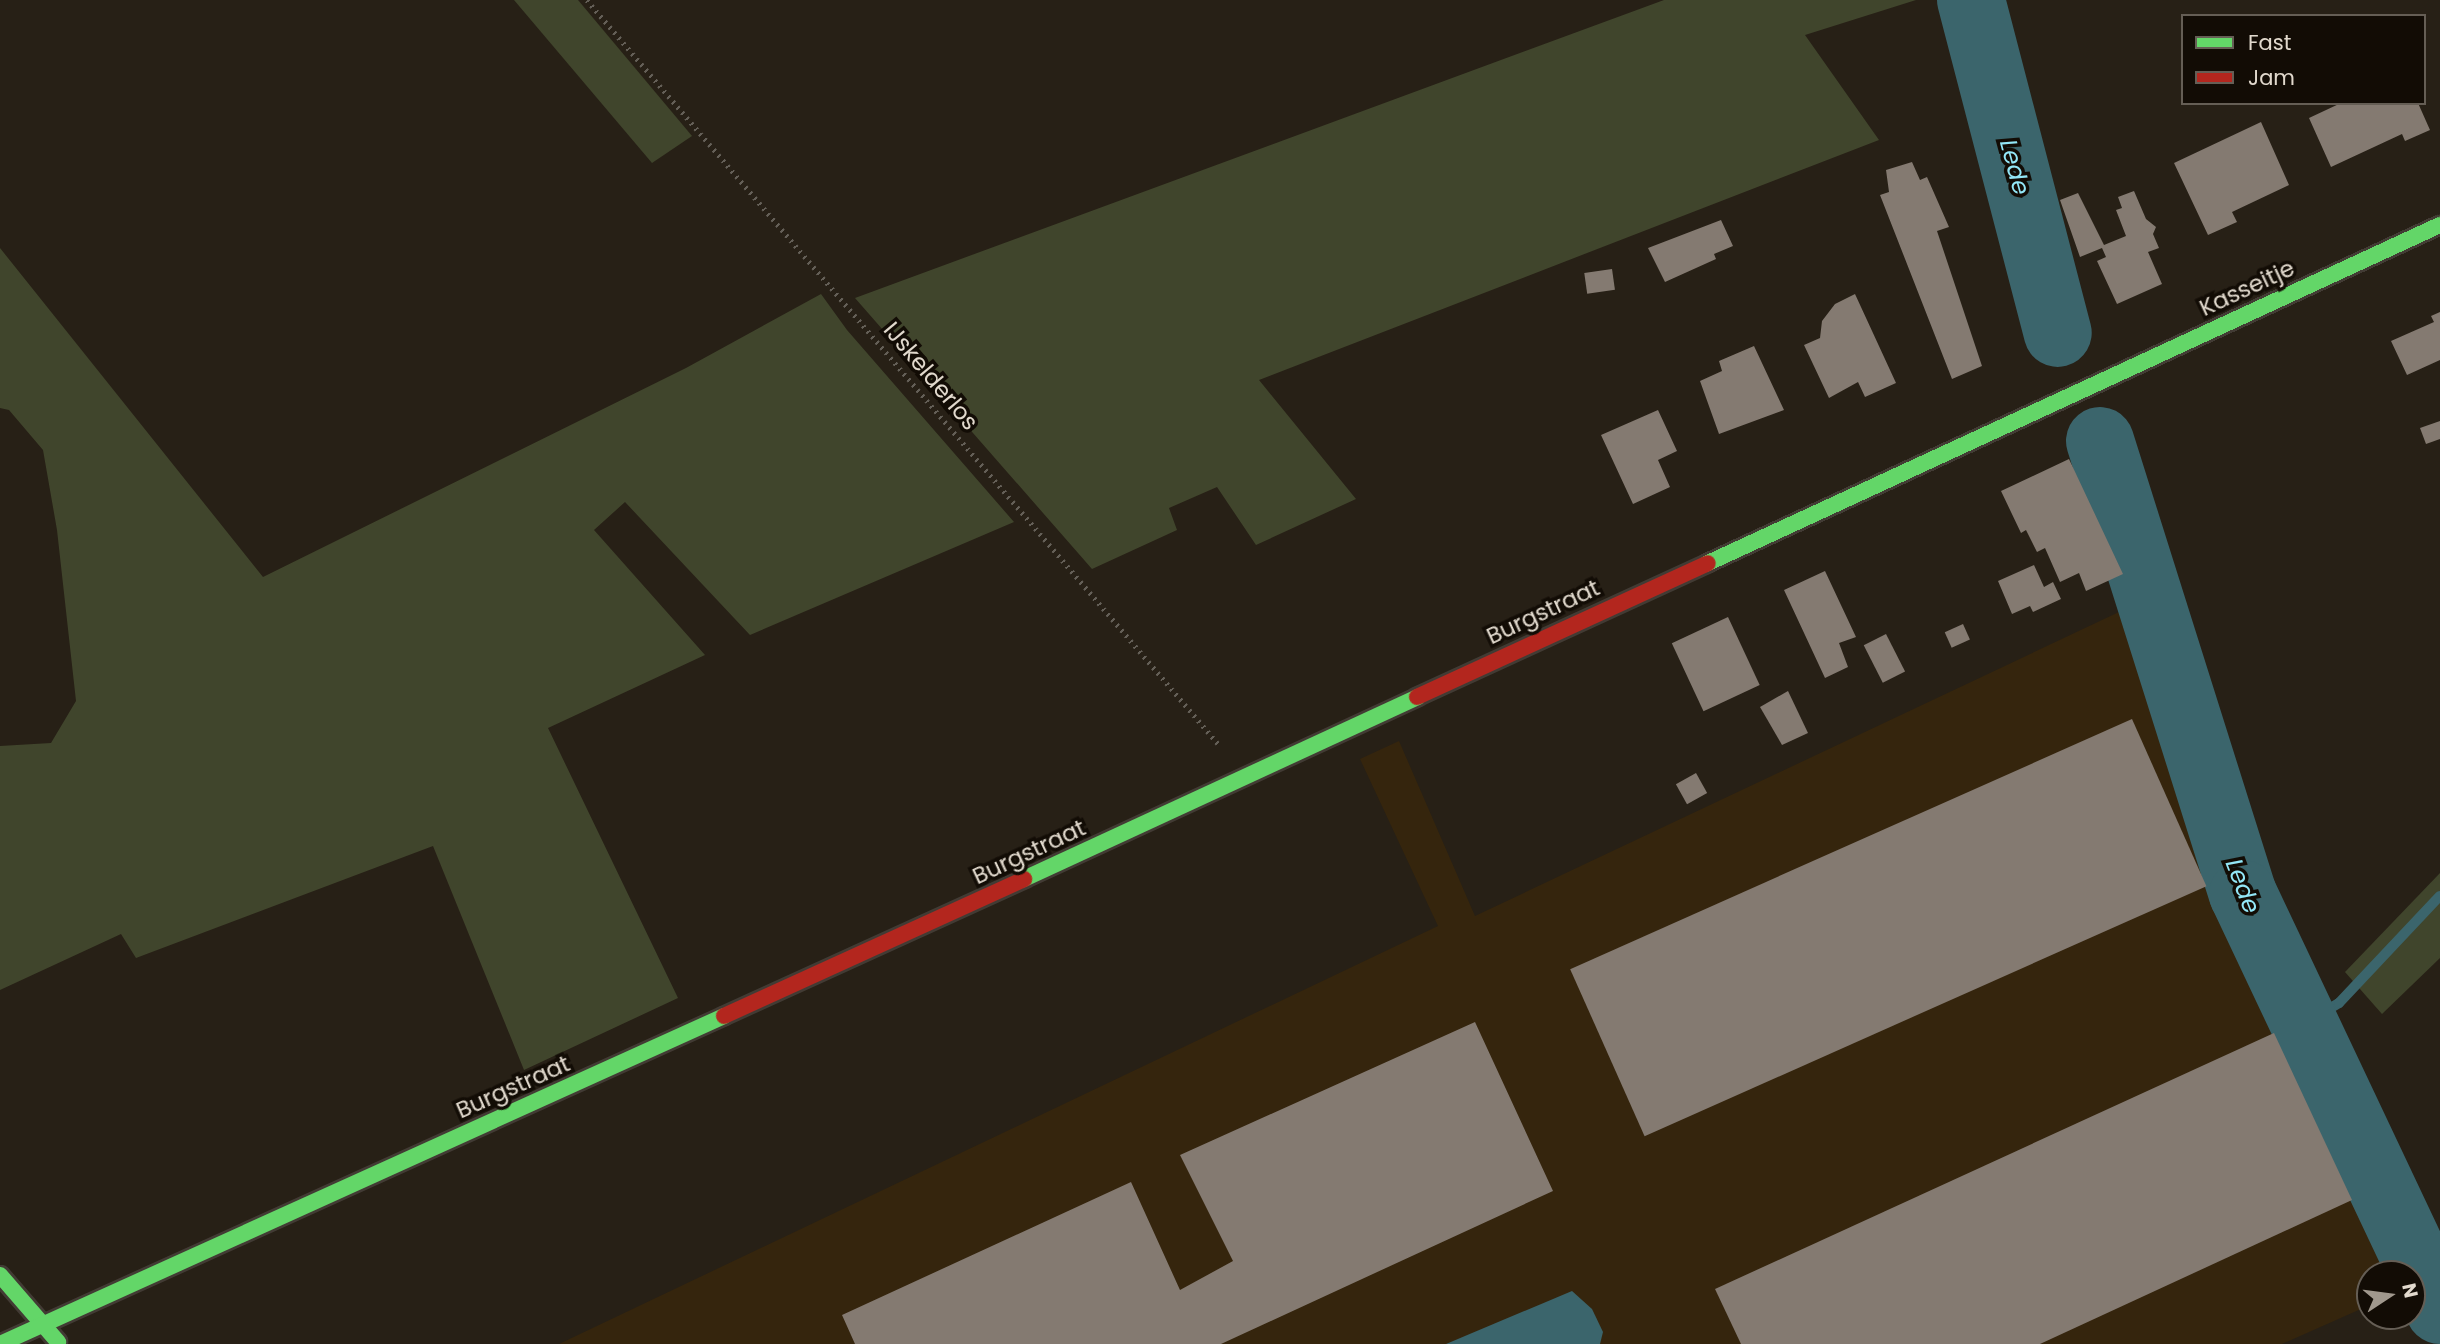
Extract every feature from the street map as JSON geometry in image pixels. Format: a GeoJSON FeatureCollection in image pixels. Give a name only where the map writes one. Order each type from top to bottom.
{"type":"FeatureCollection","features":[{"type":"Feature","properties":{"kind":"street","name":"Kasseitje"},"geometry":{"type":"LineString","coordinates":[[2073,393],[2440,225]]}},
{"type":"Feature","properties":{"kind":"street","name":"Burgstraat"},"geometry":{"type":"LineString","coordinates":[[0,1344],[1245,776],[2073,393]]}},
{"type":"Feature","properties":{"kind":"street"},"geometry":{"type":"LineString","coordinates":[[0,1275],[60,1344]]}},
{"type":"Feature","properties":{"kind":"path","name":"IJskelderlos"},"geometry":{"type":"LineString","coordinates":[[587,0],[1245,776]]}},
{"type":"Feature","properties":{"kind":"shaded area"},"geometry":{"type":"Polygon","coordinates":[[[2136,604],[2245,941],[2390,1260],[2356,1260],[2356,1311],[2282,1344],[559,1344],[1438,926],[1360,759],[1399,741],[1475,916],[2136,604]]]}},
{"type":"Feature","properties":{"kind":"green space"},"geometry":{"type":"Polygon","coordinates":[[[514,0],[578,0],[692,136],[652,163],[514,0]]]}},
{"type":"Feature","properties":{"kind":"green space"},"geometry":{"type":"Polygon","coordinates":[[[1664,0],[1916,0],[1805,35],[1879,140],[1259,380],[1356,499],[1256,545],[1217,487],[1169,508],[1177,530],[1092,569],[855,298],[1664,0]]]}},
{"type":"Feature","properties":{"kind":"green space"},"geometry":{"type":"Polygon","coordinates":[[[0,248],[263,577],[686,368],[821,294],[847,330],[1014,522],[750,635],[625,502],[594,530],[705,655],[548,728],[678,998],[524,1070],[433,846],[136,958],[121,934],[0,990],[0,746],[51,743],[76,701],[57,530],[43,450],[9,410],[0,408],[0,248]]]}},
{"type":"Feature","properties":{"kind":"green space"},"geometry":{"type":"Polygon","coordinates":[[[2440,873],[2440,958],[2382,1014],[2345,972],[2440,873]]]}},
{"type":"Feature","properties":{"kind":"water"},"geometry":{"type":"Polygon","coordinates":[[[1572,1291],[1592,1309],[1603,1332],[1600,1344],[1446,1344],[1572,1291]]]}},
{"type":"Feature","properties":{"kind":"building"},"geometry":{"type":"Polygon","coordinates":[[[2337,105],[2419,105],[2430,130],[2405,141],[2402,134],[2331,167],[2309,118],[2337,105]]]}},
{"type":"Feature","properties":{"kind":"building"},"geometry":{"type":"Polygon","coordinates":[[[2261,122],[2289,185],[2232,212],[2237,222],[2208,235],[2174,163],[2261,122]]]}},
{"type":"Feature","properties":{"kind":"building"},"geometry":{"type":"Polygon","coordinates":[[[1912,162],[1920,180],[1927,177],[1949,227],[1937,231],[1982,366],[1952,379],[1880,195],[1889,192],[1886,170],[1912,162]]]}},
{"type":"Feature","properties":{"kind":"building"},"geometry":{"type":"Polygon","coordinates":[[[2134,191],[2146,219],[2156,227],[2153,234],[2159,248],[2148,252],[2162,284],[2117,304],[2097,261],[2106,257],[2102,248],[2080,257],[2060,200],[2078,193],[2104,245],[2126,236],[2116,210],[2122,208],[2118,197],[2134,191]]]}},
{"type":"Feature","properties":{"kind":"building"},"geometry":{"type":"Polygon","coordinates":[[[1721,220],[1733,246],[1714,254],[1716,259],[1665,282],[1648,248],[1721,220]]]}},
{"type":"Feature","properties":{"kind":"building"},"geometry":{"type":"Polygon","coordinates":[[[1612,269],[1615,290],[1587,294],[1584,273],[1612,269]]]}},
{"type":"Feature","properties":{"kind":"building"},"geometry":{"type":"Polygon","coordinates":[[[1855,294],[1896,383],[1865,397],[1858,382],[1829,398],[1804,345],[1820,338],[1822,321],[1835,304],[1855,294]]]}},
{"type":"Feature","properties":{"kind":"building"},"geometry":{"type":"Polygon","coordinates":[[[2440,312],[2440,360],[2407,375],[2391,341],[2434,322],[2431,316],[2440,312]]]}},
{"type":"Feature","properties":{"kind":"building"},"geometry":{"type":"Polygon","coordinates":[[[1754,346],[1784,410],[1719,434],[1700,381],[1722,371],[1719,361],[1754,346]]]}},
{"type":"Feature","properties":{"kind":"building"},"geometry":{"type":"Polygon","coordinates":[[[1658,410],[1677,451],[1658,460],[1670,487],[1633,504],[1601,435],[1658,410]]]}},
{"type":"Feature","properties":{"kind":"building"},"geometry":{"type":"Polygon","coordinates":[[[2440,421],[2440,439],[2426,444],[2420,428],[2440,421]]]}},
{"type":"Feature","properties":{"kind":"building"},"geometry":{"type":"Polygon","coordinates":[[[2069,459],[2123,574],[2086,591],[2079,573],[2060,582],[2045,548],[2037,552],[2026,530],[2021,533],[2001,491],[2069,459]]]}},
{"type":"Feature","properties":{"kind":"building"},"geometry":{"type":"Polygon","coordinates":[[[2034,565],[2044,587],[2053,582],[2061,599],[2033,612],[2030,606],[2012,614],[1998,581],[2034,565]]]}},
{"type":"Feature","properties":{"kind":"building"},"geometry":{"type":"Polygon","coordinates":[[[1825,571],[1856,637],[1839,643],[1848,667],[1825,678],[1784,590],[1825,571]]]}},
{"type":"Feature","properties":{"kind":"building"},"geometry":{"type":"Polygon","coordinates":[[[1728,617],[1760,685],[1704,711],[1672,643],[1728,617]]]}},
{"type":"Feature","properties":{"kind":"building"},"geometry":{"type":"Polygon","coordinates":[[[1963,624],[1970,640],[1952,648],[1945,632],[1963,624]]]}},
{"type":"Feature","properties":{"kind":"building"},"geometry":{"type":"Polygon","coordinates":[[[1886,634],[1905,671],[1883,683],[1864,645],[1886,634]]]}},
{"type":"Feature","properties":{"kind":"building"},"geometry":{"type":"Polygon","coordinates":[[[1788,691],[1808,733],[1782,745],[1760,707],[1788,691]]]}},
{"type":"Feature","properties":{"kind":"building"},"geometry":{"type":"Polygon","coordinates":[[[2132,719],[2206,886],[1645,1136],[1570,969],[2132,719]]]}},
{"type":"Feature","properties":{"kind":"building"},"geometry":{"type":"Polygon","coordinates":[[[1696,773],[1707,793],[1687,804],[1676,784],[1696,773]]]}},
{"type":"Feature","properties":{"kind":"building"},"geometry":{"type":"Polygon","coordinates":[[[1475,1022],[1553,1191],[1221,1344],[855,1344],[842,1315],[1131,1182],[1180,1290],[1233,1261],[1180,1155],[1475,1022]]]}},
{"type":"Feature","properties":{"kind":"building"},"geometry":{"type":"Polygon","coordinates":[[[2274,1033],[2352,1200],[2040,1344],[1741,1344],[1715,1289],[2274,1033]]]}},
{"type":"Feature","properties":{"kind":"waterway","name":"Lede"},"geometry":{"type":"LineString","coordinates":[[1971,0],[2058,333]]}},
{"type":"Feature","properties":{"kind":"waterway","name":"Lede"},"geometry":{"type":"LineString","coordinates":[[2100,441],[2243,894],[2440,1310]]}},
{"type":"Feature","properties":{"kind":"waterway"},"geometry":{"type":"LineString","coordinates":[[2304,1024],[2339,1003],[2440,896]]}},
{"type":"Feature","properties":{"kind":"traffic: fast"},"geometry":{"type":"LineString","coordinates":[[1708,563],[2440,225]]}},
{"type":"Feature","properties":{"kind":"traffic: fast"},"geometry":{"type":"LineString","coordinates":[[1024,879],[1417,697]]}},
{"type":"Feature","properties":{"kind":"traffic: fast"},"geometry":{"type":"LineString","coordinates":[[0,1344],[724,1016]]}},
{"type":"Feature","properties":{"kind":"traffic: fast"},"geometry":{"type":"LineString","coordinates":[[0,1275],[58,1342]]}},
{"type":"Feature","properties":{"kind":"traffic: jam"},"geometry":{"type":"LineString","coordinates":[[1417,697],[1708,563]]}},
{"type":"Feature","properties":{"kind":"traffic: jam"},"geometry":{"type":"LineString","coordinates":[[724,1016],[1024,879]]}}]}
